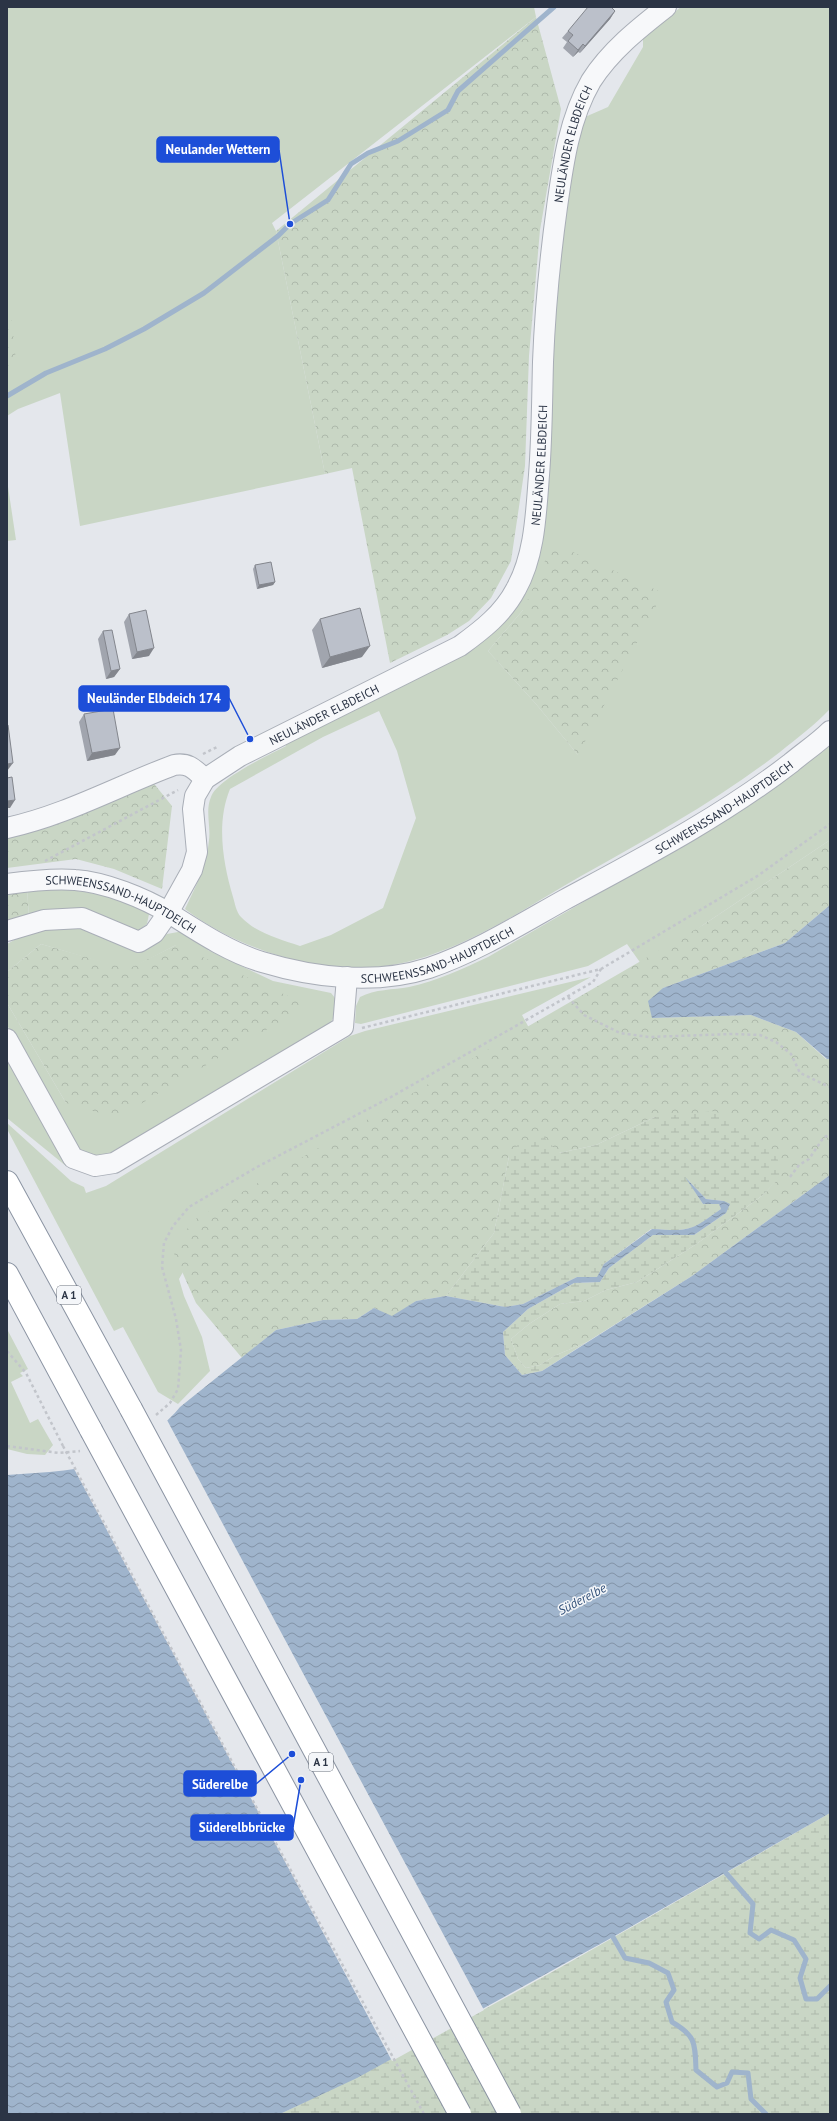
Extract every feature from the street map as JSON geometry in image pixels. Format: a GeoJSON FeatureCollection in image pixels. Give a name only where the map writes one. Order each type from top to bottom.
{"type":"FeatureCollection","features":[{"type":"Feature","properties":{"kind":"highway","name":"A 1"},"geometry":{"type":"LineString","coordinates":[[7,1182],[131,1409],[510,2114]]}},
{"type":"Feature","properties":{"kind":"highway"},"geometry":{"type":"LineString","coordinates":[[7,1274],[88,1440],[460,2114]]}},
{"type":"Feature","properties":{"kind":"street","name":"NEULÄNDER ELBDEICH"},"geometry":{"type":"LineString","coordinates":[[7,931],[44,920],[82,918],[139,942],[154,933],[185,885],[195,862],[197,839],[193,809],[195,796],[205,779],[240,756],[460,646],[487,626],[504,608],[517,588],[527,559],[535,526],[541,444],[545,331],[554,230],[567,146],[578,108],[592,81],[607,60],[628,39],[666,7]]}},
{"type":"Feature","properties":{"kind":"street","name":"SCHWEENSSAND-HAUPTDEICH"},"geometry":{"type":"LineString","coordinates":[[7,884],[38,880],[77,880],[109,887],[142,899],[193,929],[260,962],[300,972],[347,978],[385,976],[428,968],[466,952],[652,853],[756,790],[830,731]]}},
{"type":"Feature","properties":{"kind":"street"},"geometry":{"type":"LineString","coordinates":[[7,828],[32,822],[69,810],[174,765],[183,763],[192,767],[205,779]]}},
{"type":"Feature","properties":{"kind":"street"},"geometry":{"type":"LineString","coordinates":[[7,1039],[73,1158],[95,1166],[114,1163],[343,1027],[347,978]]}},
{"type":"Feature","properties":{"kind":"path"},"geometry":{"type":"LineString","coordinates":[[43,861],[174,792],[205,779]]}},
{"type":"Feature","properties":{"kind":"path"},"geometry":{"type":"LineString","coordinates":[[343,1027],[361,1028],[601,969],[759,875],[830,824]]}},
{"type":"Feature","properties":{"kind":"path"},"geometry":{"type":"LineString","coordinates":[[153,1417],[170,1402],[178,1390],[181,1350],[176,1319],[166,1289],[162,1267],[164,1243],[173,1226],[189,1207],[257,1167],[391,1097],[568,997],[593,982],[601,969]]}},
{"type":"Feature","properties":{"kind":"path"},"geometry":{"type":"LineString","coordinates":[[568,997],[584,1015],[620,1033],[649,1037],[732,1034],[760,1035],[776,1042],[791,1054],[800,1073],[830,1087]]}},
{"type":"Feature","properties":{"kind":"path"},"geometry":{"type":"LineString","coordinates":[[790,1177],[799,1165],[809,1159],[824,1137],[830,1135]]}},
{"type":"Feature","properties":{"kind":"path"},"geometry":{"type":"LineString","coordinates":[[7,1351],[26,1373],[63,1446],[249,1794],[424,2114]]}},
{"type":"Feature","properties":{"kind":"path"},"geometry":{"type":"LineString","coordinates":[[7,1446],[59,1453],[88,1440]]}},
{"type":"Feature","properties":{"kind":"green space"},"geometry":{"type":"Polygon","coordinates":[[[7,7],[534,7],[536,17],[272,223],[276,231],[325,474],[80,526],[60,393],[18,409],[7,416],[7,7]]]}},
{"type":"Feature","properties":{"kind":"green space"},"geometry":{"type":"Polygon","coordinates":[[[681,7],[830,7],[830,709],[812,726],[756,770],[658,833],[487,930],[462,943],[436,953],[411,961],[385,966],[359,968],[333,967],[280,956],[229,936],[185,909],[206,858],[209,835],[208,808],[209,802],[215,790],[244,768],[286,746],[285,741],[453,659],[529,579],[569,171],[585,117],[608,107],[643,47],[643,37],[681,7]],[[523,610],[488,651],[536,704],[578,755],[523,610]],[[379,711],[323,737],[230,789],[223,815],[222,843],[226,871],[235,905],[238,913],[247,923],[276,938],[300,946],[331,935],[383,908],[416,818],[397,751],[379,711]]]}},
{"type":"Feature","properties":{"kind":"green space"},"geometry":{"type":"Polygon","coordinates":[[[536,17],[561,109],[540,230],[529,356],[525,466],[511,561],[491,598],[469,621],[447,635],[390,663],[352,468],[325,474],[276,231],[536,17]]]}},
{"type":"Feature","properties":{"kind":"green space"},"geometry":{"type":"Polygon","coordinates":[[[7,314],[11,314],[17,370],[7,373],[7,314]]]}},
{"type":"Feature","properties":{"kind":"green space"},"geometry":{"type":"Polygon","coordinates":[[[7,480],[16,540],[7,541],[7,480]]]}},
{"type":"Feature","properties":{"kind":"green space"},"geometry":{"type":"Polygon","coordinates":[[[553,543],[663,593],[578,755],[536,704],[488,651],[523,610],[553,543]]]}},
{"type":"Feature","properties":{"kind":"green space"},"geometry":{"type":"Polygon","coordinates":[[[830,741],[830,840],[703,925],[644,968],[627,944],[588,966],[361,1024],[355,1023],[356,1006],[360,997],[378,991],[409,987],[430,981],[488,957],[736,814],[780,784],[830,741]]]}},
{"type":"Feature","properties":{"kind":"green space"},"geometry":{"type":"Polygon","coordinates":[[[147,775],[172,806],[162,889],[114,869],[76,859],[7,868],[7,823],[147,775]]]}},
{"type":"Feature","properties":{"kind":"green space"},"geometry":{"type":"Polygon","coordinates":[[[830,840],[830,905],[785,943],[663,988],[652,1018],[751,1015],[796,1032],[826,1059],[830,1059],[830,1175],[692,1276],[587,1342],[554,1356],[540,1365],[526,1368],[518,1359],[511,1339],[529,1324],[560,1304],[584,1301],[606,1290],[637,1282],[695,1245],[763,1195],[781,1175],[655,1117],[596,1145],[559,1153],[509,1156],[494,1233],[446,1296],[416,1301],[392,1317],[374,1308],[357,1319],[323,1320],[276,1330],[242,1358],[196,1303],[172,1249],[194,1220],[703,925],[830,840]]]}},
{"type":"Feature","properties":{"kind":"green space"},"geometry":{"type":"Polygon","coordinates":[[[43,888],[98,894],[124,902],[149,914],[147,924],[139,930],[133,932],[29,917],[27,889],[43,888]]]}},
{"type":"Feature","properties":{"kind":"green space"},"geometry":{"type":"Polygon","coordinates":[[[27,889],[29,917],[7,926],[7,894],[27,889]]]}},
{"type":"Feature","properties":{"kind":"green space"},"geometry":{"type":"Polygon","coordinates":[[[75,924],[99,933],[130,949],[142,950],[167,934],[186,932],[208,947],[208,950],[273,981],[331,993],[337,1005],[336,1013],[329,1024],[109,1156],[100,1156],[87,1153],[77,1147],[64,1128],[7,1025],[7,1003],[66,1103],[176,945],[128,970],[41,944],[7,972],[7,944],[27,933],[75,924]]]}},
{"type":"Feature","properties":{"kind":"green space"},"geometry":{"type":"Polygon","coordinates":[[[41,944],[128,969],[176,945],[308,1005],[117,1118],[66,1103],[7,1003],[7,972],[41,944]]]}},
{"type":"Feature","properties":{"kind":"green space"},"geometry":{"type":"Polygon","coordinates":[[[591,977],[522,1015],[535,1039],[206,1231],[179,1279],[184,1296],[202,1337],[210,1371],[178,1404],[158,1392],[123,1327],[114,1331],[7,1129],[7,1123],[71,1181],[84,1187],[86,1193],[106,1186],[350,1036],[365,1031],[591,977]]]}},
{"type":"Feature","properties":{"kind":"green space"},"geometry":{"type":"Polygon","coordinates":[[[7,1054],[66,1166],[7,1118],[7,1054]]]}},
{"type":"Feature","properties":{"kind":"green space"},"geometry":{"type":"Polygon","coordinates":[[[715,1111],[769,1145],[778,1160],[781,1176],[763,1195],[695,1245],[637,1282],[606,1290],[584,1301],[560,1304],[529,1324],[511,1339],[518,1359],[526,1368],[540,1365],[554,1356],[587,1342],[542,1371],[522,1375],[505,1355],[503,1332],[528,1309],[574,1283],[600,1282],[609,1268],[653,1235],[694,1235],[726,1213],[724,1201],[706,1199],[687,1179],[703,1204],[719,1204],[721,1209],[696,1226],[682,1230],[651,1229],[604,1264],[598,1277],[577,1277],[523,1304],[505,1307],[446,1296],[494,1233],[509,1156],[519,1143],[544,1137],[559,1153],[596,1145],[655,1117],[715,1111]]]}},
{"type":"Feature","properties":{"kind":"green space"},"geometry":{"type":"Polygon","coordinates":[[[7,1329],[28,1369],[20,1373],[23,1376],[11,1382],[30,1423],[38,1419],[53,1445],[45,1455],[27,1454],[7,1449],[7,1329]]]}},
{"type":"Feature","properties":{"kind":"green space"},"geometry":{"type":"Polygon","coordinates":[[[830,1813],[830,2114],[280,2114],[420,2044],[489,2007],[830,1813]]]}},
{"type":"Feature","properties":{"kind":"water"},"geometry":{"type":"Polygon","coordinates":[[[830,905],[830,1059],[827,1059],[796,1032],[751,1015],[652,1018],[648,1001],[663,988],[785,943],[830,905]]]}},
{"type":"Feature","properties":{"kind":"water"},"geometry":{"type":"Polygon","coordinates":[[[830,1175],[830,1813],[613,1937],[357,2078],[280,2114],[7,2114],[7,1475],[49,1472],[92,1466],[119,1457],[151,1435],[180,1407],[276,1330],[323,1320],[357,1319],[374,1308],[392,1316],[416,1301],[446,1296],[505,1307],[523,1304],[577,1277],[597,1277],[604,1264],[652,1229],[682,1230],[689,1228],[702,1222],[721,1209],[719,1204],[703,1204],[685,1177],[706,1199],[724,1201],[730,1204],[726,1213],[694,1235],[653,1235],[609,1268],[600,1282],[574,1283],[528,1309],[503,1332],[505,1355],[522,1375],[542,1371],[692,1276],[830,1175]]]}},
{"type":"Feature","properties":{"kind":"pier"},"geometry":{"type":"Polygon","coordinates":[[[167,1420],[484,2010],[392,2061],[73,1467],[119,1455],[167,1420]]]}},
{"type":"Feature","properties":{"kind":"building"},"geometry":{"type":"Polygon","coordinates":[[[588,7],[611,7],[615,11],[585,46],[583,44],[578,50],[568,41],[573,35],[568,31],[588,7]]]}},
{"type":"Feature","properties":{"kind":"building"},"geometry":{"type":"Polygon","coordinates":[[[271,562],[275,582],[259,585],[255,565],[271,562]]]}},
{"type":"Feature","properties":{"kind":"building"},"geometry":{"type":"Polygon","coordinates":[[[360,608],[370,646],[330,657],[320,619],[360,608]]]}},
{"type":"Feature","properties":{"kind":"building"},"geometry":{"type":"Polygon","coordinates":[[[146,610],[154,648],[137,652],[129,614],[146,610]]]}},
{"type":"Feature","properties":{"kind":"building"},"geometry":{"type":"Polygon","coordinates":[[[112,630],[120,669],[111,671],[103,631],[112,630]]]}},
{"type":"Feature","properties":{"kind":"building"},"geometry":{"type":"Polygon","coordinates":[[[113,709],[120,748],[92,753],[84,714],[113,709]]]}},
{"type":"Feature","properties":{"kind":"building"},"geometry":{"type":"Polygon","coordinates":[[[7,725],[13,763],[7,764],[7,725]]]}},
{"type":"Feature","properties":{"kind":"building"},"geometry":{"type":"Polygon","coordinates":[[[12,777],[15,800],[7,801],[7,778],[12,777]]]}},
{"type":"Feature","properties":{"kind":"waterway"},"geometry":{"type":"LineString","coordinates":[[7,396],[46,373],[105,349],[144,329],[204,293],[278,236],[290,224],[328,200],[351,164],[368,153],[398,141],[448,110],[458,91],[554,7]]}},
{"type":"Feature","properties":{"kind":"waterway"},"geometry":{"type":"LineString","coordinates":[[726,1873],[753,1904],[750,1933],[759,1939],[771,1930],[794,1940],[806,1959],[800,1978],[806,1999],[817,1999],[830,1986]]}},
{"type":"Feature","properties":{"kind":"waterway"},"geometry":{"type":"LineString","coordinates":[[613,1937],[625,1958],[649,1963],[668,1973],[674,1990],[666,2002],[672,2022],[686,2032],[693,2041],[696,2070],[717,2087],[727,2083],[732,2072],[748,2073],[751,2099],[766,2114]]}},
{"type":"Feature","properties":{"kind":"place","name":"Neulander Wettern"},"geometry":{"type":"Point","coordinates":[290,224]}},
{"type":"Feature","properties":{"kind":"place","name":"Neuländer Elbdeich 174"},"geometry":{"type":"Point","coordinates":[250,739]}},
{"type":"Feature","properties":{"kind":"place","name":"Süderelbe"},"geometry":{"type":"Point","coordinates":[292,1754]}},
{"type":"Feature","properties":{"kind":"place","name":"Süderelbbrücke"},"geometry":{"type":"Point","coordinates":[301,1780]}}]}
